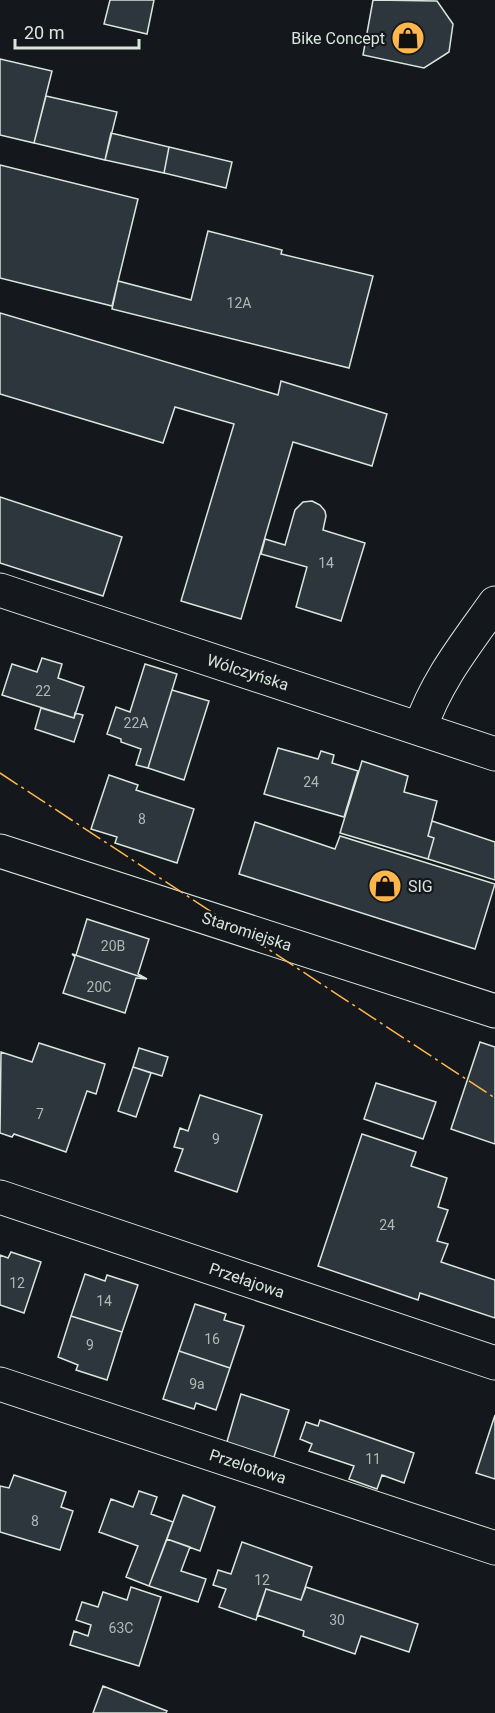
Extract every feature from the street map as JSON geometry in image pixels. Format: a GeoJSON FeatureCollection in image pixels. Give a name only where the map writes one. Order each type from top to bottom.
{"type":"FeatureCollection","features":[{"type":"Feature","properties":{"kind":"street","name":"Wólczyńska"},"geometry":{"type":"LineString","coordinates":[[0,590],[495,754]]}},
{"type":"Feature","properties":{"kind":"street"},"geometry":{"type":"LineString","coordinates":[[420,729],[432,696],[441,680],[495,603]]}},
{"type":"Feature","properties":{"kind":"street","name":"Staromiejska"},"geometry":{"type":"LineString","coordinates":[[0,851],[495,1011]]}},
{"type":"Feature","properties":{"kind":"street","name":"Przełajowa"},"geometry":{"type":"LineString","coordinates":[[0,1197],[495,1363]]}},
{"type":"Feature","properties":{"kind":"street","name":"Przelotowa"},"geometry":{"type":"LineString","coordinates":[[0,1384],[495,1548]]}},
{"type":"Feature","properties":{"kind":"building"},"geometry":{"type":"Polygon","coordinates":[[[110,0],[154,0],[147,34],[104,24],[110,0]]]}},
{"type":"Feature","properties":{"kind":"building","name":"Bike Concept"},"geometry":{"type":"Polygon","coordinates":[[[373,0],[437,1],[453,24],[449,52],[424,68],[363,55],[373,0]]]}},
{"type":"Feature","properties":{"kind":"building"},"geometry":{"type":"Polygon","coordinates":[[[0,59],[52,71],[34,143],[0,135],[0,59]]]}},
{"type":"Feature","properties":{"kind":"building"},"geometry":{"type":"Polygon","coordinates":[[[46,96],[117,112],[105,160],[34,143],[46,96]]]}},
{"type":"Feature","properties":{"kind":"building"},"geometry":{"type":"Polygon","coordinates":[[[111,133],[169,147],[164,173],[105,160],[111,133]]]}},
{"type":"Feature","properties":{"kind":"building"},"geometry":{"type":"Polygon","coordinates":[[[169,147],[232,162],[226,188],[164,173],[169,147]]]}},
{"type":"Feature","properties":{"kind":"building"},"geometry":{"type":"Polygon","coordinates":[[[0,165],[138,199],[112,306],[0,278],[0,165]]]}},
{"type":"Feature","properties":{"kind":"building"},"geometry":{"type":"Polygon","coordinates":[[[208,231],[282,250],[281,254],[373,276],[349,368],[112,309],[118,281],[191,300],[208,231]]]}},
{"type":"Feature","properties":{"kind":"building"},"geometry":{"type":"Polygon","coordinates":[[[0,313],[278,395],[281,381],[387,414],[372,466],[293,442],[241,619],[181,601],[234,424],[175,407],[163,443],[0,394],[0,313]]]}},
{"type":"Feature","properties":{"kind":"building"},"geometry":{"type":"Polygon","coordinates":[[[0,497],[122,537],[103,596],[0,563],[0,497]]]}},
{"type":"Feature","properties":{"kind":"building"},"geometry":{"type":"Polygon","coordinates":[[[312,501],[325,511],[323,530],[365,543],[341,621],[296,607],[307,567],[261,554],[265,539],[285,545],[295,510],[303,502],[312,501]]]}},
{"type":"Feature","properties":{"kind":"building"},"geometry":{"type":"Polygon","coordinates":[[[42,658],[62,664],[58,678],[84,687],[74,718],[2,695],[12,664],[37,672],[42,658]]]}},
{"type":"Feature","properties":{"kind":"building"},"geometry":{"type":"Polygon","coordinates":[[[145,664],[177,674],[148,768],[136,765],[141,749],[107,734],[116,707],[130,712],[145,664]]]}},
{"type":"Feature","properties":{"kind":"building"},"geometry":{"type":"Polygon","coordinates":[[[172,690],[209,701],[184,780],[148,768],[172,690]]]}},
{"type":"Feature","properties":{"kind":"building"},"geometry":{"type":"Polygon","coordinates":[[[41,708],[74,718],[75,713],[83,715],[74,742],[35,729],[41,708]]]}},
{"type":"Feature","properties":{"kind":"building"},"geometry":{"type":"Polygon","coordinates":[[[278,748],[318,759],[321,751],[334,755],[332,763],[358,771],[344,817],[264,794],[278,748]]]}},
{"type":"Feature","properties":{"kind":"building"},"geometry":{"type":"Polygon","coordinates":[[[362,761],[408,776],[404,792],[437,801],[428,836],[434,838],[428,859],[340,833],[362,761]]]}},
{"type":"Feature","properties":{"kind":"building"},"geometry":{"type":"Polygon","coordinates":[[[109,775],[138,785],[136,790],[194,809],[177,863],[115,843],[117,837],[91,829],[109,775]]]}},
{"type":"Feature","properties":{"kind":"building"},"geometry":{"type":"Polygon","coordinates":[[[432,821],[495,842],[495,880],[428,859],[434,838],[428,836],[432,821]]]}},
{"type":"Feature","properties":{"kind":"building","name":"SIG"},"geometry":{"type":"Polygon","coordinates":[[[255,822],[335,849],[340,836],[495,884],[475,949],[239,874],[255,822]]]}},
{"type":"Feature","properties":{"kind":"building"},"geometry":{"type":"Polygon","coordinates":[[[87,919],[149,939],[138,974],[147,979],[72,954],[76,955],[87,919]]]}},
{"type":"Feature","properties":{"kind":"building"},"geometry":{"type":"Polygon","coordinates":[[[72,954],[147,979],[136,978],[125,1013],[63,993],[75,957],[72,954]]]}},
{"type":"Feature","properties":{"kind":"building"},"geometry":{"type":"Polygon","coordinates":[[[480,1042],[495,1047],[495,1144],[451,1129],[480,1042]]]}},
{"type":"Feature","properties":{"kind":"building"},"geometry":{"type":"Polygon","coordinates":[[[39,1043],[105,1064],[96,1094],[87,1091],[66,1152],[14,1134],[12,1137],[0,1133],[1,1052],[32,1062],[39,1043]]]}},
{"type":"Feature","properties":{"kind":"building"},"geometry":{"type":"Polygon","coordinates":[[[139,1048],[168,1057],[162,1076],[133,1067],[139,1048]]]}},
{"type":"Feature","properties":{"kind":"building"},"geometry":{"type":"Polygon","coordinates":[[[133,1067],[151,1073],[136,1117],[118,1111],[133,1067]]]}},
{"type":"Feature","properties":{"kind":"building"},"geometry":{"type":"Polygon","coordinates":[[[376,1083],[436,1102],[423,1139],[364,1119],[376,1083]]]}},
{"type":"Feature","properties":{"kind":"building"},"geometry":{"type":"Polygon","coordinates":[[[200,1095],[262,1115],[237,1192],[175,1171],[183,1149],[174,1147],[180,1128],[188,1131],[200,1095]]]}},
{"type":"Feature","properties":{"kind":"building"},"geometry":{"type":"Polygon","coordinates":[[[362,1134],[416,1152],[411,1166],[447,1178],[438,1207],[448,1210],[437,1241],[448,1244],[441,1262],[495,1280],[495,1318],[420,1293],[418,1300],[318,1266],[362,1134]]]}},
{"type":"Feature","properties":{"kind":"building"},"geometry":{"type":"Polygon","coordinates":[[[11,1252],[41,1262],[24,1313],[0,1305],[0,1255],[8,1258],[11,1252]]]}},
{"type":"Feature","properties":{"kind":"building"},"geometry":{"type":"Polygon","coordinates":[[[85,1274],[105,1281],[107,1275],[138,1285],[122,1332],[71,1316],[85,1274]]]}},
{"type":"Feature","properties":{"kind":"building"},"geometry":{"type":"Polygon","coordinates":[[[195,1304],[226,1314],[224,1320],[244,1326],[230,1368],[179,1351],[195,1304]]]}},
{"type":"Feature","properties":{"kind":"building"},"geometry":{"type":"Polygon","coordinates":[[[71,1316],[122,1332],[107,1380],[76,1370],[78,1365],[58,1357],[71,1316]]]}},
{"type":"Feature","properties":{"kind":"building"},"geometry":{"type":"Polygon","coordinates":[[[179,1351],[230,1368],[216,1410],[196,1403],[194,1409],[163,1399],[179,1351]]]}},
{"type":"Feature","properties":{"kind":"building"},"geometry":{"type":"Polygon","coordinates":[[[241,1394],[289,1410],[273,1460],[226,1445],[241,1394]]]}},
{"type":"Feature","properties":{"kind":"building"},"geometry":{"type":"Polygon","coordinates":[[[495,1415],[495,1479],[476,1473],[495,1415]]]}},
{"type":"Feature","properties":{"kind":"building"},"geometry":{"type":"Polygon","coordinates":[[[320,1420],[414,1453],[404,1483],[382,1475],[377,1489],[349,1479],[354,1466],[309,1451],[312,1444],[300,1439],[306,1422],[318,1426],[320,1420]]]}},
{"type":"Feature","properties":{"kind":"building"},"geometry":{"type":"Polygon","coordinates":[[[14,1475],[66,1492],[61,1507],[73,1511],[60,1550],[0,1532],[0,1486],[9,1488],[14,1475]]]}},
{"type":"Feature","properties":{"kind":"building"},"geometry":{"type":"Polygon","coordinates":[[[139,1491],[157,1497],[151,1514],[173,1522],[149,1586],[126,1577],[138,1546],[99,1532],[111,1499],[133,1507],[139,1491]]]}},
{"type":"Feature","properties":{"kind":"building"},"geometry":{"type":"Polygon","coordinates":[[[183,1495],[215,1507],[200,1551],[167,1539],[183,1495]]]}},
{"type":"Feature","properties":{"kind":"building"},"geometry":{"type":"Polygon","coordinates":[[[167,1539],[190,1547],[181,1571],[206,1579],[198,1602],[149,1586],[167,1539]]]}},
{"type":"Feature","properties":{"kind":"building"},"geometry":{"type":"Polygon","coordinates":[[[242,1542],[312,1567],[301,1600],[266,1589],[256,1620],[219,1607],[226,1589],[213,1585],[218,1570],[231,1574],[242,1542]]]}},
{"type":"Feature","properties":{"kind":"building"},"geometry":{"type":"Polygon","coordinates":[[[131,1587],[161,1597],[139,1666],[70,1645],[74,1631],[88,1636],[91,1625],[76,1620],[82,1602],[98,1607],[103,1592],[127,1600],[131,1587]]]}},
{"type":"Feature","properties":{"kind":"building"},"geometry":{"type":"Polygon","coordinates":[[[306,1587],[418,1624],[409,1652],[361,1636],[355,1654],[303,1636],[304,1631],[257,1615],[266,1589],[301,1600],[306,1587]]]}},
{"type":"Feature","properties":{"kind":"building"},"geometry":{"type":"Polygon","coordinates":[[[103,1686],[167,1711],[166,1713],[93,1713],[103,1686]]]}},
{"type":"Feature","properties":{"kind":"power"},"geometry":{"type":"LineString","coordinates":[[0,773],[495,1098]]}},
{"type":"Feature","properties":{"kind":"place","name":"Bike Concept"},"geometry":{"type":"Point","coordinates":[408,38]}},
{"type":"Feature","properties":{"kind":"place","name":"SIG"},"geometry":{"type":"Point","coordinates":[385,886]}}]}
